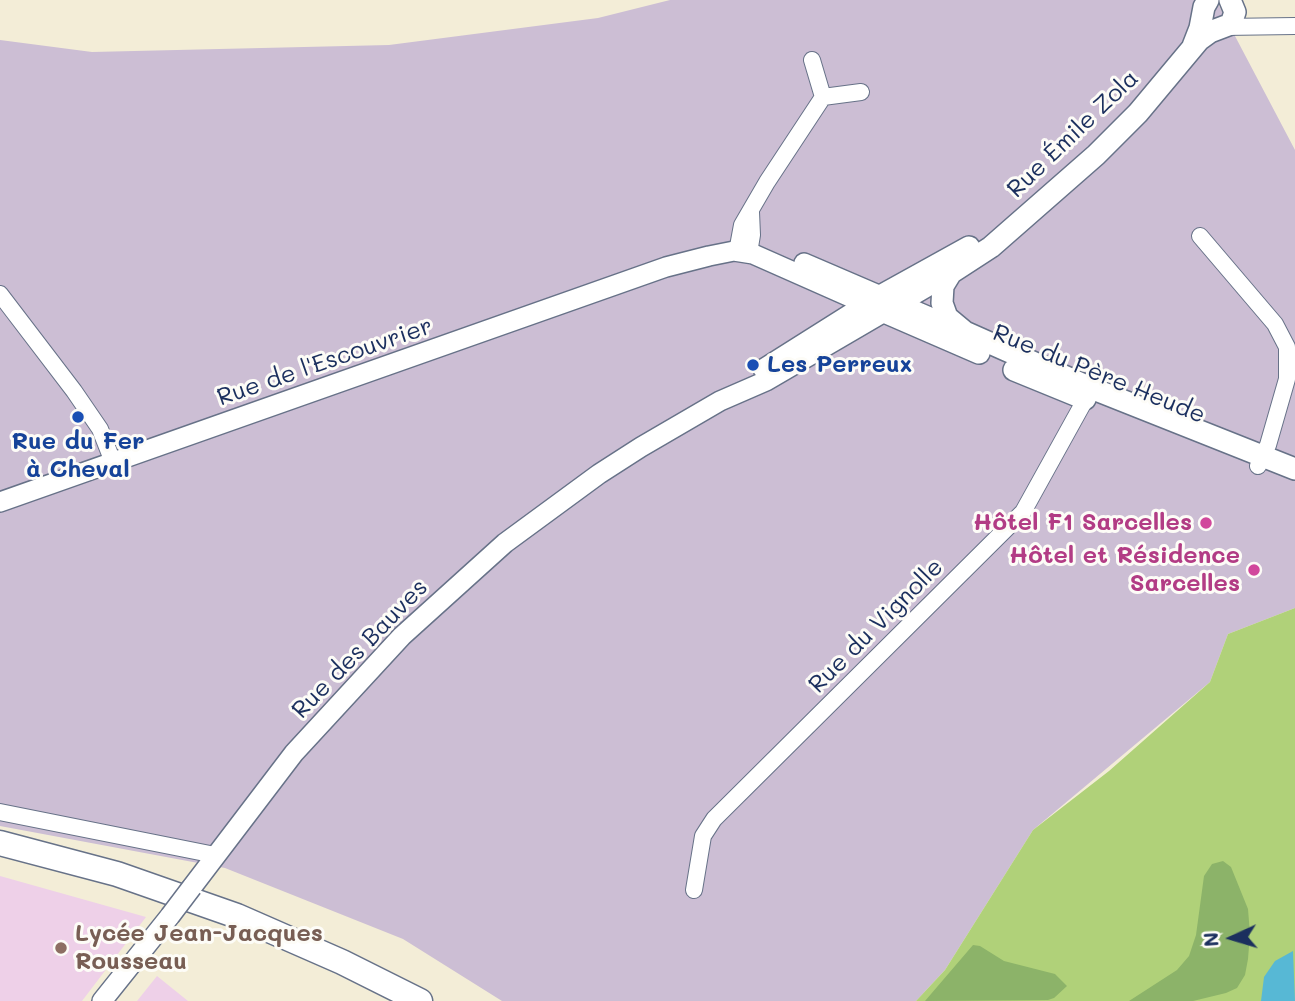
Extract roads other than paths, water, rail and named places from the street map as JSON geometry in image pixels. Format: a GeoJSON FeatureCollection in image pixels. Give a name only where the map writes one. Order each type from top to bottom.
{"type":"FeatureCollection","features":[{"type":"Feature","properties":{"kind":"main road"},"geometry":{"type":"LineString","coordinates":[[1206,6],[1208,23],[1229,12]]}},
{"type":"Feature","properties":{"kind":"main road","name":"Rue Émile Zola"},"geometry":{"type":"LineString","coordinates":[[1192,48],[1206,6]]}},
{"type":"Feature","properties":{"kind":"main road","name":"Rue Émile Zola"},"geometry":{"type":"LineString","coordinates":[[951,273],[981,255],[1115,137],[1192,48],[1229,12]]}},
{"type":"Feature","properties":{"kind":"main road","name":"Rue Émile Zola"},"geometry":{"type":"LineString","coordinates":[[888,302],[957,252],[1015,225]]}},
{"type":"Feature","properties":{"kind":"main road"},"geometry":{"type":"LineString","coordinates":[[951,273],[943,286],[942,303],[947,317],[965,332]]}},
{"type":"Feature","properties":{"kind":"main road","name":"Rue du Père Heude"},"geometry":{"type":"LineString","coordinates":[[888,302],[1058,390],[1088,394]]}},
{"type":"Feature","properties":{"kind":"main road","name":"Rue du Père Heude"},"geometry":{"type":"LineString","coordinates":[[965,332],[1088,394],[1261,461],[1295,469]]}},
{"type":"Feature","properties":{"kind":"main road","name":"Rue du Père Heude"},"geometry":{"type":"LineString","coordinates":[[1261,461],[1295,482]]}},
{"type":"Feature","properties":{"kind":"main road"},"geometry":{"type":"LineString","coordinates":[[0,843],[117,874],[237,916],[342,962],[420,1001]]}},
{"type":"Feature","properties":{"kind":"main road"},"geometry":{"type":"LineString","coordinates":[[0,855],[122,888],[234,927],[316,962],[394,1001]]}},
{"type":"Feature","properties":{"kind":"street"},"geometry":{"type":"LineString","coordinates":[[1229,12],[1254,27],[1295,26]]}},
{"type":"Feature","properties":{"kind":"street"},"geometry":{"type":"LineString","coordinates":[[812,60],[823,97]]}},
{"type":"Feature","properties":{"kind":"street"},"geometry":{"type":"LineString","coordinates":[[744,247],[751,212],[823,97],[861,92]]}},
{"type":"Feature","properties":{"kind":"street"},"geometry":{"type":"LineString","coordinates":[[1200,236],[1275,324],[1287,347],[1287,379],[1261,461]]}},
{"type":"Feature","properties":{"kind":"street"},"geometry":{"type":"LineString","coordinates":[[744,247],[822,284],[839,284],[888,302]]}},
{"type":"Feature","properties":{"kind":"street"},"geometry":{"type":"LineString","coordinates":[[744,247],[888,302]]}},
{"type":"Feature","properties":{"kind":"street","name":"Rue de l'Escouvrier"},"geometry":{"type":"LineString","coordinates":[[0,502],[666,267],[744,247]]}},
{"type":"Feature","properties":{"kind":"street","name":"Rue Émile Zola"},"geometry":{"type":"LineString","coordinates":[[888,302],[951,273]]}},
{"type":"Feature","properties":{"kind":"street"},"geometry":{"type":"LineString","coordinates":[[822,284],[832,305],[828,326]]}},
{"type":"Feature","properties":{"kind":"street"},"geometry":{"type":"LineString","coordinates":[[0,294],[100,429],[113,462]]}},
{"type":"Feature","properties":{"kind":"street","name":"Rue des Bauves"},"geometry":{"type":"LineString","coordinates":[[102,1001],[294,753],[402,636],[459,581],[505,542],[641,447],[720,401],[828,326],[888,302]]}},
{"type":"Feature","properties":{"kind":"street","name":"Rue des Bauves"},"geometry":{"type":"LineString","coordinates":[[720,401],[766,381],[888,302]]}},
{"type":"Feature","properties":{"kind":"street","name":"Rue du Père Heude"},"geometry":{"type":"LineString","coordinates":[[888,302],[965,332]]}},
{"type":"Feature","properties":{"kind":"street","name":"Rue du Vignolle"},"geometry":{"type":"LineString","coordinates":[[694,890],[703,836],[714,819],[1023,512],[1088,394]]}},
{"type":"Feature","properties":{"kind":"street"},"geometry":{"type":"LineString","coordinates":[[0,812],[215,855]]}},
{"type":"Feature","properties":{"kind":"water"},"geometry":{"type":"Polygon","coordinates":[[[1293,951],[1295,1001],[1261,1001],[1264,977],[1275,961],[1293,951]]]}},
{"type":"Feature","properties":{"kind":"place","name":"Les Perreux"},"geometry":{"type":"Point","coordinates":[753,365]}},
{"type":"Feature","properties":{"kind":"place","name":"Rue du Fer à Cheval"},"geometry":{"type":"Point","coordinates":[78,417]}},
{"type":"Feature","properties":{"kind":"place","name":"Hôtel F1 Sarcelles"},"geometry":{"type":"Point","coordinates":[1206,523]}},
{"type":"Feature","properties":{"kind":"place","name":"Hôtel et Résidence Sarcelles"},"geometry":{"type":"Point","coordinates":[1254,570]}},
{"type":"Feature","properties":{"kind":"place","name":"Lycée Jean-Jacques Rousseau"},"geometry":{"type":"Point","coordinates":[61,948]}}]}
